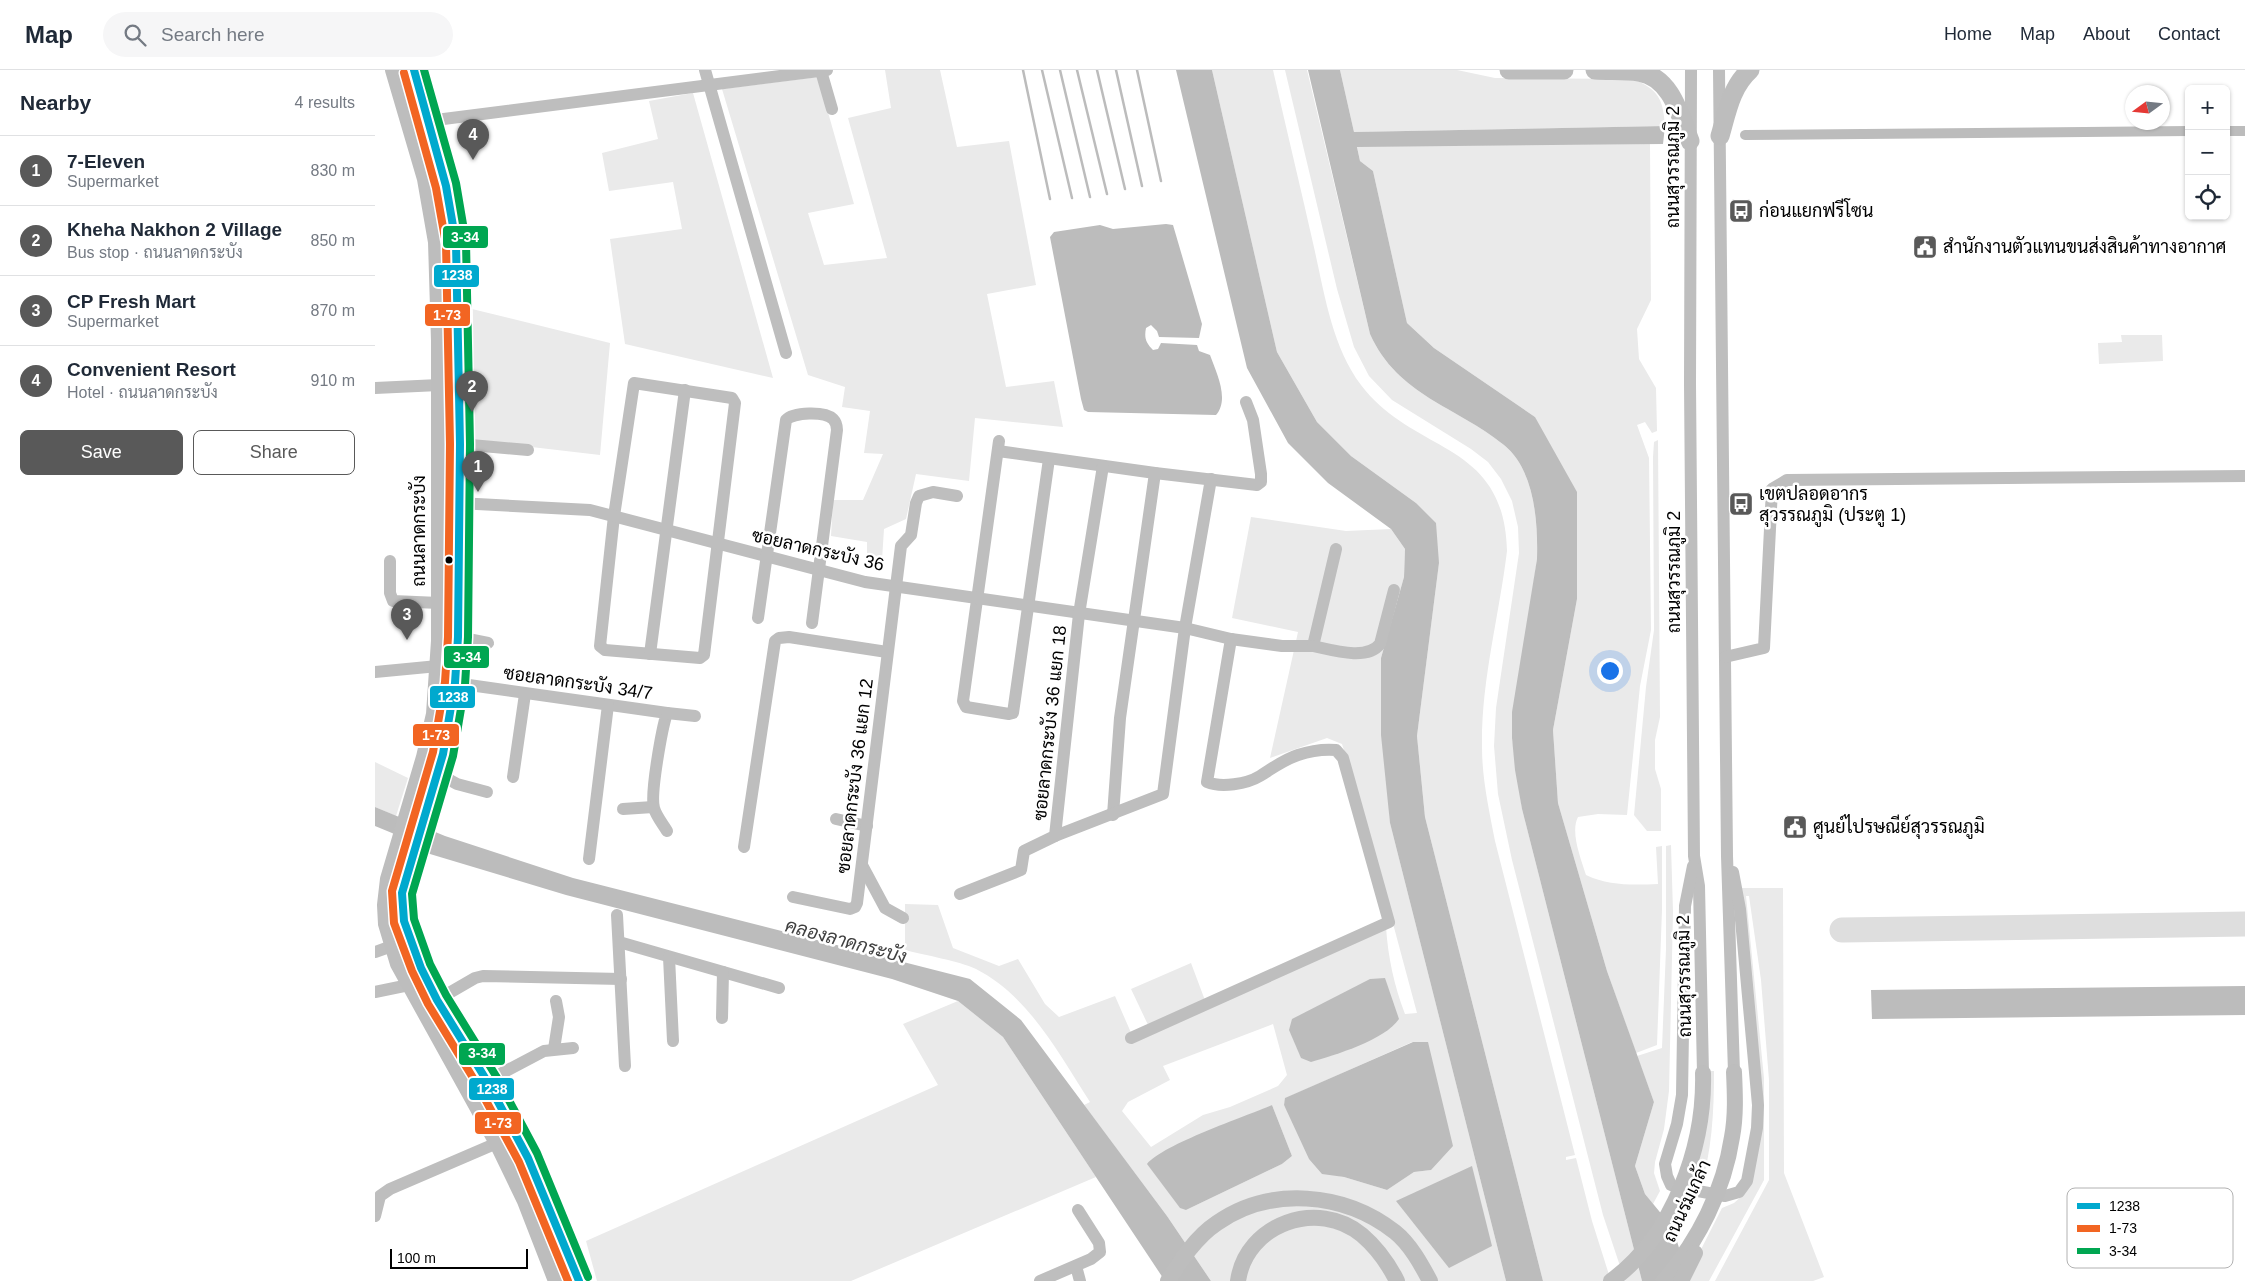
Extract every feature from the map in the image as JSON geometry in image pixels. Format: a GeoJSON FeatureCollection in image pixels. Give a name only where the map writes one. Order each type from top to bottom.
{"type":"FeatureCollection","features":[{"type":"Feature","properties":{"kind":"highway"},"geometry":{"type":"LineString","coordinates":[[1509,70],[1564,70]]}},
{"type":"Feature","properties":{"kind":"highway"},"geometry":{"type":"LineString","coordinates":[[1595,70],[1640,72],[1662,84],[1675,103],[1690,141]]}},
{"type":"Feature","properties":{"kind":"highway"},"geometry":{"type":"LineString","coordinates":[[1720,136],[1735,90],[1741,78],[1751,70]]}},
{"type":"Feature","properties":{"kind":"main road","name":"ถนนลาดกระบัง"},"geometry":{"type":"LineString","coordinates":[[393,70],[425,179],[434,222],[438,284],[439,603],[438,666],[434,714],[388,879],[385,905],[386,924],[398,964],[497,1142],[525,1201],[555,1281]]}},
{"type":"Feature","properties":{"kind":"main road"},"geometry":{"type":"LineString","coordinates":[[399,90],[416,77],[446,186],[456,242],[461,444],[458,503],[458,637],[455,683],[447,734],[436,778],[402,894],[404,921],[421,968],[437,1000],[487,1081],[528,1158],[578,1281]]}},
{"type":"Feature","properties":{"kind":"main road"},"geometry":{"type":"LineString","coordinates":[[439,502],[458,503]]}},
{"type":"Feature","properties":{"kind":"main road","name":"ถนนร่มเกล้า"},"geometry":{"type":"LineString","coordinates":[[1663,1281],[1689,1248],[1721,1184],[1732,1137],[1735,1072]]}},
{"type":"Feature","properties":{"kind":"main road","name":"ถนนร่มเกล้า"},"geometry":{"type":"LineString","coordinates":[[1611,1281],[1639,1256],[1676,1198],[1689,1166],[1697,1137],[1702,1110],[1703,1073]]}},
{"type":"Feature","properties":{"kind":"main road"},"geometry":{"type":"LineString","coordinates":[[1681,1281],[1717,1212],[1721,1184]]}},
{"type":"Feature","properties":{"kind":"main road"},"geometry":{"type":"LineString","coordinates":[[1168,1281],[1196,1242],[1216,1224],[1241,1209],[1263,1202],[1289,1198],[1321,1199],[1371,1216],[1396,1233],[1418,1258],[1430,1281]]}},
{"type":"Feature","properties":{"kind":"main road"},"geometry":{"type":"LineString","coordinates":[[1238,1281],[1240,1269],[1251,1248],[1265,1233],[1282,1224],[1302,1218],[1323,1218],[1343,1224],[1362,1235],[1378,1253],[1397,1281]]}},
{"type":"Feature","properties":{"kind":"street"},"geometry":{"type":"LineString","coordinates":[[705,70],[786,353]]}},
{"type":"Feature","properties":{"kind":"street"},"geometry":{"type":"LineString","coordinates":[[428,120],[824,70],[832,109]]}},
{"type":"Feature","properties":{"kind":"street","name":"ถนนสุวรรณภูมิ 2"},"geometry":{"type":"LineString","coordinates":[[1691,70],[1690,384],[1694,856],[1699,886],[1703,1073]]}},
{"type":"Feature","properties":{"kind":"street"},"geometry":{"type":"LineString","coordinates":[[1719,70],[1727,856],[1735,1072]]}},
{"type":"Feature","properties":{"kind":"street"},"geometry":{"type":"LineString","coordinates":[[634,383],[685,390],[732,398],[735,403],[704,655],[695,658],[605,650],[600,646],[614,516],[634,383]]}},
{"type":"Feature","properties":{"kind":"street"},"geometry":{"type":"LineString","coordinates":[[375,388],[439,385]]}},
{"type":"Feature","properties":{"kind":"street"},"geometry":{"type":"LineString","coordinates":[[650,654],[685,390]]}},
{"type":"Feature","properties":{"kind":"street"},"geometry":{"type":"LineString","coordinates":[[1049,459],[1013,713],[965,707],[963,705],[999,446],[1049,459],[1257,485],[1261,482],[1261,474],[1253,420],[1246,402]]}},
{"type":"Feature","properties":{"kind":"street"},"geometry":{"type":"LineString","coordinates":[[759,618],[786,420],[793,415],[818,414],[830,416],[834,419],[837,430],[812,623]]}},
{"type":"Feature","properties":{"kind":"street"},"geometry":{"type":"LineString","coordinates":[[461,444],[528,450]]}},
{"type":"Feature","properties":{"kind":"street","name":"ซอยลาดกระบัง 36 แยก 18"},"geometry":{"type":"LineString","coordinates":[[960,894],[1021,870],[1024,851],[1055,836],[1079,614],[1103,466]]}},
{"type":"Feature","properties":{"kind":"street"},"geometry":{"type":"LineString","coordinates":[[1113,815],[1120,718],[1155,473]]}},
{"type":"Feature","properties":{"kind":"street"},"geometry":{"type":"LineString","coordinates":[[1725,657],[1763,648],[1772,489],[1787,480],[2245,476]]}},
{"type":"Feature","properties":{"kind":"street"},"geometry":{"type":"LineString","coordinates":[[1055,836],[1163,794],[1185,628],[1211,479]]}},
{"type":"Feature","properties":{"kind":"street","name":"ซอยลาดกระบัง 36 แยก 12"},"geometry":{"type":"LineString","coordinates":[[793,897],[851,909],[855,907],[867,826],[901,546],[911,535],[917,499],[923,494],[933,492],[957,496]]}},
{"type":"Feature","properties":{"kind":"street","name":"ซอยลาดกระบัง 36"},"geometry":{"type":"LineString","coordinates":[[458,503],[578,508],[844,578],[1029,607],[1185,628],[1231,639],[1294,648],[1313,646],[1363,653],[1376,649],[1380,644],[1394,590]]}},
{"type":"Feature","properties":{"kind":"street"},"geometry":{"type":"LineString","coordinates":[[1313,646],[1336,549]]}},
{"type":"Feature","properties":{"kind":"street"},"geometry":{"type":"LineString","coordinates":[[391,561],[390,593],[393,602],[439,603]]}},
{"type":"Feature","properties":{"kind":"street"},"geometry":{"type":"LineString","coordinates":[[458,637],[488,643]]}},
{"type":"Feature","properties":{"kind":"street"},"geometry":{"type":"LineString","coordinates":[[744,846],[775,641],[779,638],[789,637],[887,652]]}},
{"type":"Feature","properties":{"kind":"street"},"geometry":{"type":"LineString","coordinates":[[1131,1038],[1389,922],[1343,758],[1337,750],[1323,749],[1299,754],[1277,764],[1259,777],[1217,786],[1207,782],[1227,652],[1231,639]]}},
{"type":"Feature","properties":{"kind":"street"},"geometry":{"type":"LineString","coordinates":[[375,672],[438,666]]}},
{"type":"Feature","properties":{"kind":"street","name":"ซอยลาดกระบัง 34/7"},"geometry":{"type":"LineString","coordinates":[[455,683],[695,716]]}},
{"type":"Feature","properties":{"kind":"street"},"geometry":{"type":"LineString","coordinates":[[513,777],[525,694]]}},
{"type":"Feature","properties":{"kind":"street"},"geometry":{"type":"LineString","coordinates":[[589,858],[608,705]]}},
{"type":"Feature","properties":{"kind":"street","name":"ซอยลาดกระบัง 34/7"},"geometry":{"type":"LineString","coordinates":[[653,807],[662,728],[667,712]]}},
{"type":"Feature","properties":{"kind":"street"},"geometry":{"type":"LineString","coordinates":[[436,778],[487,792]]}},
{"type":"Feature","properties":{"kind":"street"},"geometry":{"type":"LineString","coordinates":[[623,809],[653,807],[667,832]]}},
{"type":"Feature","properties":{"kind":"street"},"geometry":{"type":"LineString","coordinates":[[836,819],[867,826]]}},
{"type":"Feature","properties":{"kind":"street"},"geometry":{"type":"LineString","coordinates":[[1694,856],[1685,906],[1682,1095],[1677,1124],[1665,1168],[1669,1181],[1676,1188],[1725,1196],[1739,1192],[1747,1181],[1757,1128],[1758,1104],[1740,909],[1736,882],[1727,856]]}},
{"type":"Feature","properties":{"kind":"street"},"geometry":{"type":"LineString","coordinates":[[862,865],[885,908],[903,918]]}},
{"type":"Feature","properties":{"kind":"street"},"geometry":{"type":"LineString","coordinates":[[617,915],[625,1066]]}},
{"type":"Feature","properties":{"kind":"street"},"geometry":{"type":"LineString","coordinates":[[619,942],[779,988]]}},
{"type":"Feature","properties":{"kind":"street"},"geometry":{"type":"LineString","coordinates":[[375,952],[392,946]]}},
{"type":"Feature","properties":{"kind":"street"},"geometry":{"type":"LineString","coordinates":[[669,957],[673,1041]]}},
{"type":"Feature","properties":{"kind":"street"},"geometry":{"type":"LineString","coordinates":[[723,972],[723,1018]]}},
{"type":"Feature","properties":{"kind":"street"},"geometry":{"type":"LineString","coordinates":[[437,1000],[475,978],[483,976],[621,979]]}},
{"type":"Feature","properties":{"kind":"street"},"geometry":{"type":"LineString","coordinates":[[375,992],[409,985]]}},
{"type":"Feature","properties":{"kind":"street"},"geometry":{"type":"LineString","coordinates":[[554,1050],[559,1016],[556,1001]]}},
{"type":"Feature","properties":{"kind":"street"},"geometry":{"type":"LineString","coordinates":[[487,1081],[544,1051],[573,1048]]}},
{"type":"Feature","properties":{"kind":"street"},"geometry":{"type":"LineString","coordinates":[[375,1216],[380,1196],[390,1189],[497,1142]]}},
{"type":"Feature","properties":{"kind":"street"},"geometry":{"type":"LineString","coordinates":[[1040,1281],[1096,1256],[1101,1249],[1078,1210]]}},
{"type":"Feature","properties":{"kind":"street"},"geometry":{"type":"LineString","coordinates":[[1075,1266],[1080,1281]]}},
{"type":"Feature","properties":{"kind":"shaded area"},"geometry":{"type":"Polygon","coordinates":[[[885,70],[940,70],[957,147],[1009,141],[1036,285],[987,294],[1006,387],[1054,381],[1063,427],[975,418],[969,481],[916,474],[906,519],[884,529],[882,560],[867,559],[867,542],[831,536],[833,500],[863,500],[883,454],[864,453],[870,411],[842,407],[845,387],[808,375],[722,89],[818,77],[854,204],[808,213],[824,265],[887,258],[848,118],[891,108],[885,70]]]}},
{"type":"Feature","properties":{"kind":"shaded area"},"geometry":{"type":"Polygon","coordinates":[[[1176,70],[1212,70],[1277,352],[1317,422],[1351,456],[1416,503],[1436,523],[1439,563],[1417,736],[1425,817],[1543,1281],[1506,1281],[1390,823],[1381,735],[1381,658],[1404,577],[1405,549],[1391,529],[1328,483],[1288,443],[1247,368],[1176,70]]]}},
{"type":"Feature","properties":{"kind":"shaded area"},"geometry":{"type":"Polygon","coordinates":[[[1212,70],[1273,70],[1325,298],[1342,353],[1361,385],[1383,408],[1406,425],[1474,468],[1491,488],[1502,515],[1507,551],[1487,673],[1482,722],[1482,759],[1488,806],[1495,841],[1575,1155],[1566,1157],[1566,1160],[1576,1158],[1592,1221],[1611,1281],[1543,1281],[1425,817],[1417,736],[1439,563],[1416,503],[1351,456],[1317,422],[1277,352],[1212,70]]]}},
{"type":"Feature","properties":{"kind":"shaded area"},"geometry":{"type":"Polygon","coordinates":[[[1285,70],[1307,70],[1370,334],[1382,355],[1396,372],[1412,386],[1504,445],[1522,468],[1533,498],[1537,530],[1537,559],[1512,738],[1522,809],[1642,1281],[1625,1281],[1603,1215],[1512,860],[1498,794],[1494,746],[1496,708],[1519,553],[1518,527],[1512,501],[1501,479],[1488,462],[1471,449],[1392,400],[1369,376],[1354,347],[1337,289],[1285,70]]]}},
{"type":"Feature","properties":{"kind":"shaded area"},"geometry":{"type":"Polygon","coordinates":[[[1308,70],[1340,70],[1354,132],[1665,126],[1663,144],[1357,147],[1360,161],[1373,171],[1407,323],[1434,348],[1535,417],[1577,492],[1577,599],[1553,730],[1558,803],[1607,971],[1654,1102],[1635,1166],[1645,1194],[1673,1228],[1689,1281],[1642,1281],[1522,809],[1515,770],[1512,712],[1537,559],[1537,530],[1528,483],[1522,468],[1504,445],[1412,386],[1396,372],[1382,355],[1370,334],[1308,70]]]}},
{"type":"Feature","properties":{"kind":"shaded area"},"geometry":{"type":"Polygon","coordinates":[[[1340,70],[1457,70],[1495,78],[1633,79],[1649,87],[1658,96],[1663,109],[1665,126],[1354,132],[1340,70]]]}},
{"type":"Feature","properties":{"kind":"shaded area"},"geometry":{"type":"Polygon","coordinates":[[[693,93],[773,378],[625,344],[610,239],[682,229],[673,182],[609,191],[602,153],[658,139],[649,101],[693,93]]]}},
{"type":"Feature","properties":{"kind":"shaded area"},"geometry":{"type":"Polygon","coordinates":[[[1650,144],[1651,300],[1637,329],[1639,359],[1656,388],[1657,431],[1652,433],[1645,422],[1637,425],[1649,458],[1651,630],[1640,686],[1627,815],[1598,814],[1578,817],[1575,830],[1577,846],[1586,875],[1612,883],[1658,884],[1656,847],[1662,846],[1662,910],[1657,1045],[1636,1053],[1607,971],[1558,803],[1553,730],[1577,599],[1535,417],[1434,348],[1407,323],[1373,171],[1360,161],[1357,146],[1650,144]]]}},
{"type":"Feature","properties":{"kind":"shaded area"},"geometry":{"type":"Polygon","coordinates":[[[1100,225],[1113,229],[1173,225],[1202,324],[1199,338],[1159,337],[1157,331],[1151,325],[1146,328],[1146,340],[1153,350],[1158,349],[1161,343],[1197,345],[1199,351],[1210,355],[1221,385],[1222,401],[1220,409],[1216,415],[1088,412],[1084,410],[1081,399],[1050,237],[1054,232],[1100,225]]]}},
{"type":"Feature","properties":{"kind":"shaded area"},"geometry":{"type":"Polygon","coordinates":[[[472,309],[610,343],[600,455],[472,440],[472,309]]]}},
{"type":"Feature","properties":{"kind":"shaded area"},"geometry":{"type":"Polygon","coordinates":[[[2121,335],[2162,335],[2163,361],[2099,364],[2098,343],[2122,342],[2121,335]]]}},
{"type":"Feature","properties":{"kind":"shaded area"},"geometry":{"type":"Polygon","coordinates":[[[1658,440],[1660,717],[1655,740],[1655,769],[1661,789],[1661,831],[1647,831],[1634,815],[1646,687],[1654,630],[1653,457],[1654,442],[1658,440]]]}},
{"type":"Feature","properties":{"kind":"shaded area"},"geometry":{"type":"Polygon","coordinates":[[[1251,517],[1346,531],[1391,529],[1405,549],[1404,577],[1381,658],[1390,823],[1506,1281],[1211,1281],[1167,1216],[1084,1105],[1090,1102],[1054,1046],[1027,1010],[995,980],[976,969],[905,950],[905,904],[938,905],[953,948],[999,966],[1018,959],[1045,1004],[1059,1017],[1115,996],[1132,1035],[1149,1027],[1131,989],[1191,963],[1206,1003],[1386,927],[1392,971],[1405,1014],[1417,1013],[1359,797],[1342,744],[1327,738],[1270,758],[1298,632],[1232,618],[1251,517]],[[1273,1024],[1163,1066],[1170,1080],[1128,1102],[1122,1111],[1151,1147],[1203,1115],[1230,1107],[1278,1086],[1287,1075],[1273,1024]],[[1412,1042],[1286,1098],[1284,1105],[1322,1173],[1344,1177],[1387,1190],[1414,1172],[1431,1170],[1428,1042],[1412,1042]],[[1272,1105],[1186,1210],[1282,1164],[1292,1156],[1272,1105]]]}},
{"type":"Feature","properties":{"kind":"shaded area"},"geometry":{"type":"Polygon","coordinates":[[[375,762],[408,778],[396,816],[375,807],[375,762]]]}},
{"type":"Feature","properties":{"kind":"shaded area"},"geometry":{"type":"Polygon","coordinates":[[[375,807],[445,836],[573,878],[970,979],[1021,1020],[1167,1216],[1211,1281],[1165,1281],[1003,1037],[958,1001],[892,979],[566,895],[430,854],[375,826],[375,807]]]}},
{"type":"Feature","properties":{"kind":"shaded area"},"geometry":{"type":"Polygon","coordinates":[[[1671,845],[1673,912],[1669,1091],[1664,1129],[1654,1173],[1660,1191],[1653,1204],[1645,1194],[1635,1166],[1654,1102],[1637,1056],[1662,1048],[1666,949],[1666,846],[1671,845]]]}},
{"type":"Feature","properties":{"kind":"shaded area"},"geometry":{"type":"Polygon","coordinates":[[[1741,888],[1783,888],[1784,1173],[1824,1277],[1813,1281],[1715,1281],[1769,1180],[1769,1080],[1761,980],[1749,896],[1746,896],[1764,1078],[1764,1180],[1709,1281],[1689,1281],[1688,1275],[1722,1208],[1734,1203],[1743,1195],[1755,1152],[1741,888]]]}},
{"type":"Feature","properties":{"kind":"shaded area"},"geometry":{"type":"Polygon","coordinates":[[[1385,978],[1399,1019],[1392,1027],[1383,1034],[1359,1046],[1333,1055],[1311,1062],[1301,1058],[1289,1030],[1292,1019],[1370,979],[1385,978]]]}},
{"type":"Feature","properties":{"kind":"shaded area"},"geometry":{"type":"Polygon","coordinates":[[[2245,986],[2245,1015],[1872,1019],[1871,990],[2245,986]]]}},
{"type":"Feature","properties":{"kind":"shaded area"},"geometry":{"type":"Polygon","coordinates":[[[958,1001],[1003,1037],[1096,1177],[851,1281],[597,1281],[586,1241],[938,1085],[903,1024],[958,1001]]]}},
{"type":"Feature","properties":{"kind":"shaded area"},"geometry":{"type":"Polygon","coordinates":[[[1413,1042],[1428,1042],[1453,1146],[1431,1170],[1414,1172],[1387,1190],[1344,1177],[1322,1174],[1309,1159],[1284,1105],[1285,1098],[1413,1042]]]}},
{"type":"Feature","properties":{"kind":"shaded area"},"geometry":{"type":"Polygon","coordinates":[[[1707,1071],[1714,1071],[1713,1116],[1710,1146],[1700,1190],[1686,1187],[1707,1071]]]}},
{"type":"Feature","properties":{"kind":"shaded area"},"geometry":{"type":"Polygon","coordinates":[[[1272,1105],[1292,1156],[1282,1164],[1186,1210],[1180,1208],[1147,1164],[1170,1148],[1272,1105]]]}},
{"type":"Feature","properties":{"kind":"shaded area"},"geometry":{"type":"Polygon","coordinates":[[[1472,1166],[1492,1246],[1449,1268],[1396,1201],[1472,1166]]]}},
{"type":"Feature","properties":{"kind":"shaded area"},"geometry":{"type":"Polygon","coordinates":[[[1679,1203],[1693,1206],[1676,1238],[1673,1228],[1668,1222],[1679,1203]]]}},
{"type":"Feature","properties":{"kind":"waterway"},"geometry":{"type":"LineString","coordinates":[[1023,70],[1050,199]]}},
{"type":"Feature","properties":{"kind":"waterway"},"geometry":{"type":"LineString","coordinates":[[1042,70],[1072,198]]}},
{"type":"Feature","properties":{"kind":"waterway"},"geometry":{"type":"LineString","coordinates":[[1060,70],[1090,197]]}},
{"type":"Feature","properties":{"kind":"waterway"},"geometry":{"type":"LineString","coordinates":[[1077,70],[1107,194]]}},
{"type":"Feature","properties":{"kind":"waterway"},"geometry":{"type":"LineString","coordinates":[[1097,70],[1125,189]]}},
{"type":"Feature","properties":{"kind":"waterway"},"geometry":{"type":"LineString","coordinates":[[1116,70],[1142,186]]}},
{"type":"Feature","properties":{"kind":"waterway"},"geometry":{"type":"LineString","coordinates":[[1137,70],[1161,181]]}},
{"type":"Feature","properties":{"kind":"waterway"},"geometry":{"type":"LineString","coordinates":[[1745,135],[2185,131]]}},
{"type":"Feature","properties":{"kind":"waterway"},"geometry":{"type":"LineString","coordinates":[[2230,131],[2245,131]]}},
{"type":"Feature","properties":{"kind":"taxiway"},"geometry":{"type":"LineString","coordinates":[[1842,930],[2245,924]]}},
{"type":"Feature","properties":{"kind":"transit line","name":"1238"},"geometry":{"type":"LineString","coordinates":[[414,70],[446,186],[456,243],[460,444],[458,637],[455,683],[443,754],[402,893],[404,921],[421,968],[437,1000],[487,1081],[528,1158],[579,1281]]}},
{"type":"Feature","properties":{"kind":"transit line","name":"3-34"},"geometry":{"type":"LineString","coordinates":[[424,70],[456,183],[466,242],[470,444],[468,637],[465,685],[453,756],[412,894],[414,919],[430,964],[446,995],[496,1076],[537,1153],[588,1277]]}},
{"type":"Feature","properties":{"kind":"transit line","name":"1-73"},"geometry":{"type":"LineString","coordinates":[[404,73],[436,188],[446,244],[450,444],[448,637],[445,682],[433,752],[392,891],[394,923],[412,971],[428,1004],[478,1086],[519,1162],[568,1281]]}},
{"type":"Feature","properties":{"kind":"place","name":"Convenient Resort"},"geometry":{"type":"Point","coordinates":[473,160]}},
{"type":"Feature","properties":{"kind":"place","name":"ก่อนแยกฟรีโซน"},"geometry":{"type":"Point","coordinates":[1741,211]}},
{"type":"Feature","properties":{"kind":"place","name":"สำนักงานตัวแทนขนส่งสินค้าทางอากาศ"},"geometry":{"type":"Point","coordinates":[1925,247]}},
{"type":"Feature","properties":{"kind":"place","name":"Kheha Nakhon 2 Village"},"geometry":{"type":"Point","coordinates":[472,412]}},
{"type":"Feature","properties":{"kind":"place","name":"7-Eleven"},"geometry":{"type":"Point","coordinates":[478,492]}},
{"type":"Feature","properties":{"kind":"place","name":"เขตปลอดอากร สุวรรณภูมิ (ประตู 1)"},"geometry":{"type":"Point","coordinates":[1741,504]}},
{"type":"Feature","properties":{"kind":"place","name":"CP Fresh Mart"},"geometry":{"type":"Point","coordinates":[407,640]}},
{"type":"Feature","properties":{"kind":"place","name":"ศูนย์ไปรษณีย์สุวรรณภูมิ"},"geometry":{"type":"Point","coordinates":[1795,827]}},
{"type":"Feature","properties":{"kind":"water label","name":"คลองลาดกระบัง"},"geometry":{"type":"Point","coordinates":[846,941]}}]}
